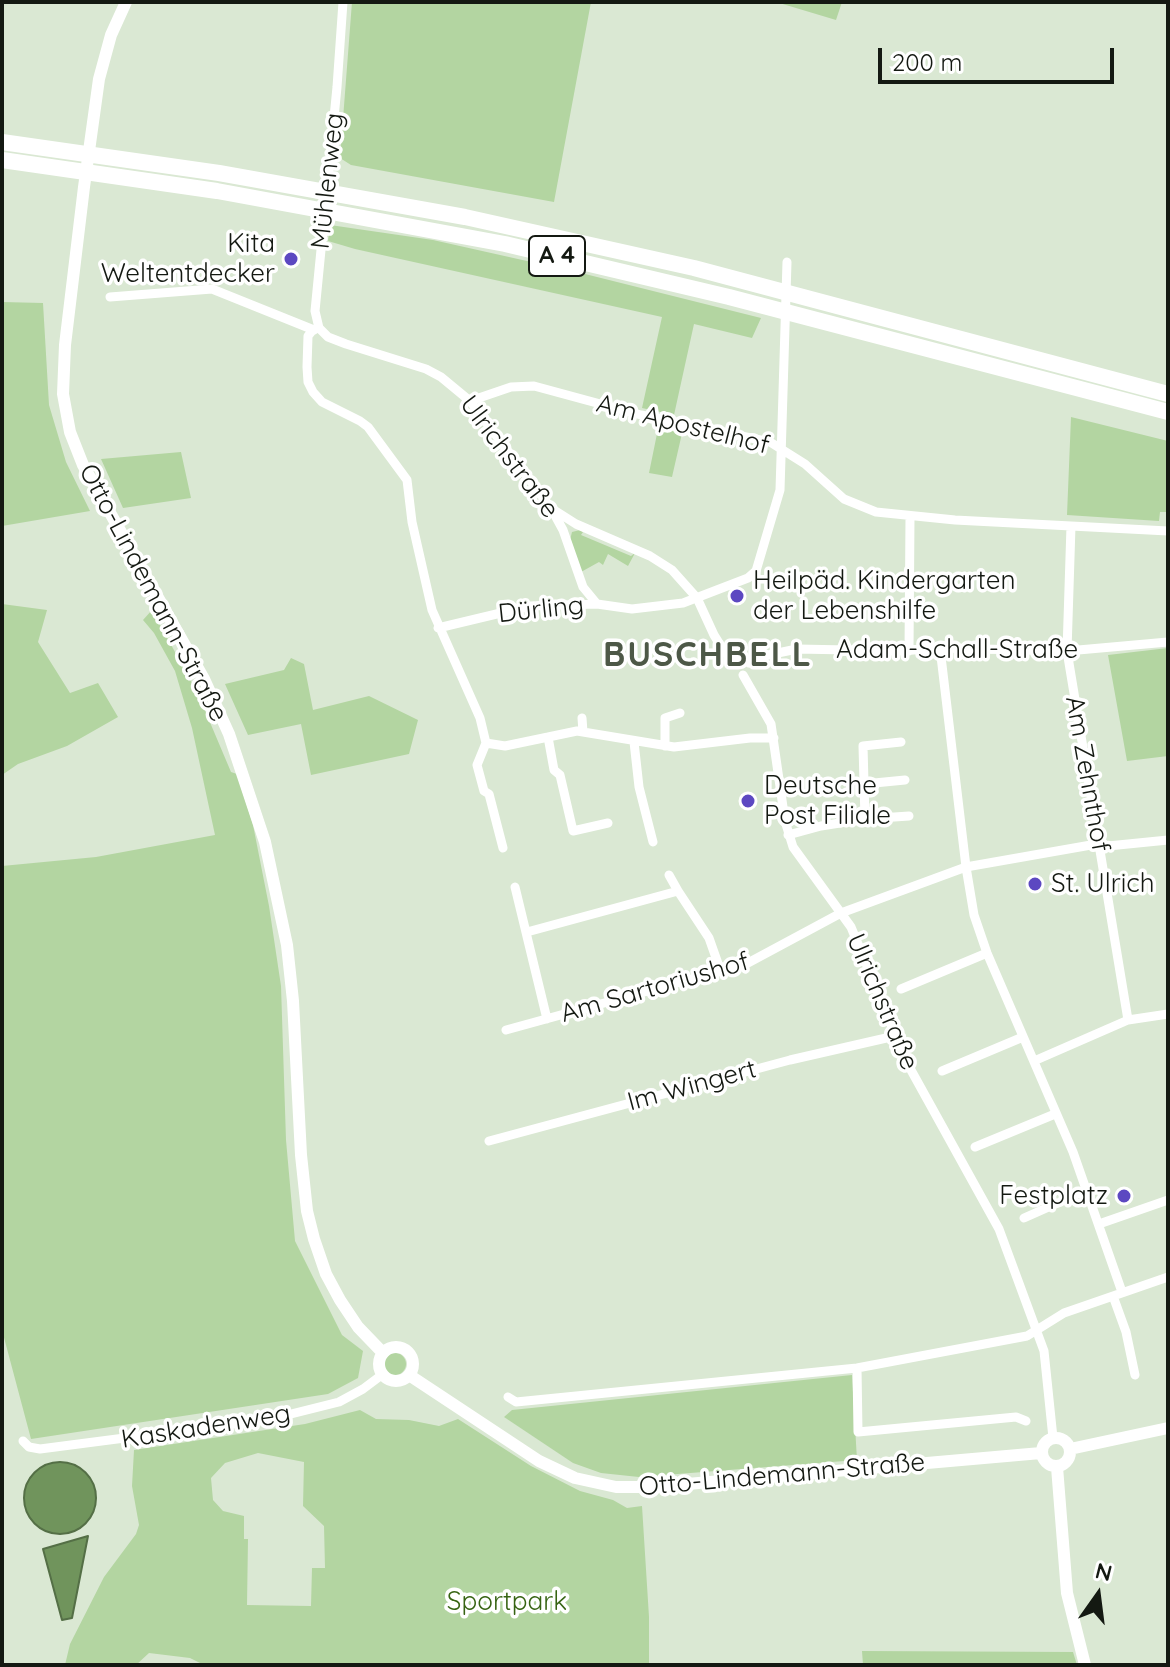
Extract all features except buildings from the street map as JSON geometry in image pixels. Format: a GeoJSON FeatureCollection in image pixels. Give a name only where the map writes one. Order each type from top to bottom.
{"type":"FeatureCollection","features":[{"type":"Feature","properties":{"kind":"highway","name":"A 4"},"geometry":{"type":"LineString","coordinates":[[2,142],[99,154],[465,217],[694,268],[1168,394]]}},
{"type":"Feature","properties":{"kind":"highway","name":"A 4"},"geometry":{"type":"LineString","coordinates":[[2,160],[338,211],[505,244],[774,309],[1168,412]]}},
{"type":"Feature","properties":{"kind":"street","name":"Otto-Lindemann-Straße"},"geometry":{"type":"LineString","coordinates":[[126,2],[111,35],[102,67],[84,187],[65,345],[63,394],[70,432],[83,465],[204,679],[229,734],[265,842],[287,945],[307,1211],[326,1274],[358,1327],[383,1353]]}},
{"type":"Feature","properties":{"kind":"street","name":"Mühlenweg"},"geometry":{"type":"LineString","coordinates":[[343,2],[338,84],[315,311],[316,329],[308,336],[308,382],[317,397],[329,407],[368,427],[407,480],[412,522],[438,628]]}},
{"type":"Feature","properties":{"kind":"street"},"geometry":{"type":"LineString","coordinates":[[597,604],[618,608],[653,608],[697,598],[748,578],[756,571],[780,490],[787,262]]}},
{"type":"Feature","properties":{"kind":"street"},"geometry":{"type":"LineString","coordinates":[[110,297],[212,289],[316,329]]}},
{"type":"Feature","properties":{"kind":"street","name":"Ulrichstraße"},"geometry":{"type":"LineString","coordinates":[[316,329],[346,344],[426,369],[470,401],[551,508],[582,585],[597,604]]}},
{"type":"Feature","properties":{"kind":"street","name":"Am Apostelhof"},"geometry":{"type":"LineString","coordinates":[[470,401],[511,387],[534,386],[641,415],[770,442],[805,464],[833,490],[858,506],[910,517],[1168,531]]}},
{"type":"Feature","properties":{"kind":"street"},"geometry":{"type":"LineString","coordinates":[[551,508],[576,524],[662,562],[681,578],[697,598],[718,641],[735,662]]}},
{"type":"Feature","properties":{"kind":"street"},"geometry":{"type":"LineString","coordinates":[[909,651],[910,517]]}},
{"type":"Feature","properties":{"kind":"street"},"geometry":{"type":"LineString","coordinates":[[565,537],[568,527],[576,524]]}},
{"type":"Feature","properties":{"kind":"street","name":"Am Zehnthof"},"geometry":{"type":"LineString","coordinates":[[1071,526],[1067,651],[1128,1020]]}},
{"type":"Feature","properties":{"kind":"street","name":"Dürling"},"geometry":{"type":"LineString","coordinates":[[438,628],[530,606],[597,604]]}},
{"type":"Feature","properties":{"kind":"street"},"geometry":{"type":"LineString","coordinates":[[438,628],[480,718],[486,743],[477,765],[484,791],[489,794],[503,848]]}},
{"type":"Feature","properties":{"kind":"street","name":"Adam-Schall-Straße"},"geometry":{"type":"LineString","coordinates":[[749,663],[781,651],[797,649],[1067,651],[1168,642]]}},
{"type":"Feature","properties":{"kind":"street"},"geometry":{"type":"LineString","coordinates":[[940,648],[974,915],[987,953],[1073,1152],[1099,1224],[1135,1375]]}},
{"type":"Feature","properties":{"kind":"street"},"geometry":{"type":"LineString","coordinates":[[742,659],[749,663],[748,672],[743,675],[733,670],[735,662],[742,659]]}},
{"type":"Feature","properties":{"kind":"street","name":"Ulrichstraße"},"geometry":{"type":"LineString","coordinates":[[743,675],[768,719],[774,738],[788,835],[799,857],[841,913],[862,952],[916,1081],[999,1229],[1044,1351],[1053,1438]]}},
{"type":"Feature","properties":{"kind":"street"},"geometry":{"type":"LineString","coordinates":[[665,746],[665,718],[680,713]]}},
{"type":"Feature","properties":{"kind":"street"},"geometry":{"type":"LineString","coordinates":[[582,718],[583,732]]}},
{"type":"Feature","properties":{"kind":"street"},"geometry":{"type":"LineString","coordinates":[[486,743],[505,746],[583,732],[683,747],[774,738]]}},
{"type":"Feature","properties":{"kind":"street"},"geometry":{"type":"LineString","coordinates":[[548,737],[554,770],[560,775],[573,831],[608,823]]}},
{"type":"Feature","properties":{"kind":"street"},"geometry":{"type":"LineString","coordinates":[[634,742],[639,787],[653,842]]}},
{"type":"Feature","properties":{"kind":"street"},"geometry":{"type":"LineString","coordinates":[[865,819],[863,746],[901,742]]}},
{"type":"Feature","properties":{"kind":"street"},"geometry":{"type":"LineString","coordinates":[[864,784],[905,780]]}},
{"type":"Feature","properties":{"kind":"street"},"geometry":{"type":"LineString","coordinates":[[788,835],[865,819],[909,816]]}},
{"type":"Feature","properties":{"kind":"street","name":"Am Sartoriushof"},"geometry":{"type":"LineString","coordinates":[[506,1030],[752,962],[841,913],[966,867],[1091,845],[1168,840]]}},
{"type":"Feature","properties":{"kind":"street"},"geometry":{"type":"LineString","coordinates":[[669,875],[709,938],[721,972]]}},
{"type":"Feature","properties":{"kind":"street"},"geometry":{"type":"LineString","coordinates":[[515,887],[547,1019]]}},
{"type":"Feature","properties":{"kind":"street"},"geometry":{"type":"LineString","coordinates":[[527,932],[678,891]]}},
{"type":"Feature","properties":{"kind":"street"},"geometry":{"type":"LineString","coordinates":[[901,989],[987,953]]}},
{"type":"Feature","properties":{"kind":"street"},"geometry":{"type":"LineString","coordinates":[[1034,1061],[1128,1020],[1168,1014]]}},
{"type":"Feature","properties":{"kind":"street","name":"Im Wingert"},"geometry":{"type":"LineString","coordinates":[[489,1141],[790,1060],[895,1036]]}},
{"type":"Feature","properties":{"kind":"street"},"geometry":{"type":"LineString","coordinates":[[942,1071],[1023,1037]]}},
{"type":"Feature","properties":{"kind":"street"},"geometry":{"type":"LineString","coordinates":[[975,1147],[1055,1114]]}},
{"type":"Feature","properties":{"kind":"street"},"geometry":{"type":"LineString","coordinates":[[1024,1218],[1087,1190]]}},
{"type":"Feature","properties":{"kind":"street"},"geometry":{"type":"LineString","coordinates":[[1099,1224],[1168,1200]]}},
{"type":"Feature","properties":{"kind":"street"},"geometry":{"type":"LineString","coordinates":[[508,1397],[516,1402],[531,1401],[857,1368],[1027,1336],[1064,1313],[1168,1277]]}},
{"type":"Feature","properties":{"kind":"street"},"geometry":{"type":"LineString","coordinates":[[393,1347],[409,1354],[412,1364],[409,1375],[395,1381],[383,1374],[379,1366],[383,1353],[393,1347]]}},
{"type":"Feature","properties":{"kind":"street"},"geometry":{"type":"LineString","coordinates":[[857,1368],[858,1432],[1016,1417],[1026,1421]]}},
{"type":"Feature","properties":{"kind":"street","name":"Kaskadenweg"},"geometry":{"type":"LineString","coordinates":[[23,1441],[29,1447],[40,1449],[271,1419],[339,1402],[383,1374]]}},
{"type":"Feature","properties":{"kind":"street","name":"Otto-Lindemann-Straße"},"geometry":{"type":"LineString","coordinates":[[409,1375],[539,1461],[575,1478],[616,1487],[669,1486],[1041,1453]]}},
{"type":"Feature","properties":{"kind":"street"},"geometry":{"type":"LineString","coordinates":[[1070,1449],[1168,1428]]}},
{"type":"Feature","properties":{"kind":"street"},"geometry":{"type":"LineString","coordinates":[[1053,1438],[1064,1440],[1070,1449],[1066,1463],[1057,1467],[1048,1464],[1041,1453],[1046,1442],[1053,1438]]}},
{"type":"Feature","properties":{"kind":"street"},"geometry":{"type":"LineString","coordinates":[[1057,1467],[1067,1593],[1085,1665]]}},
{"type":"Feature","properties":{"kind":"green space"},"geometry":{"type":"Polygon","coordinates":[[[352,2],[591,2],[554,202],[351,165],[340,158],[352,2]]]}},
{"type":"Feature","properties":{"kind":"green space"},"geometry":{"type":"Polygon","coordinates":[[[776,2],[842,2],[836,20],[776,2]]]}},
{"type":"Feature","properties":{"kind":"green space"},"geometry":{"type":"Polygon","coordinates":[[[330,225],[433,240],[761,318],[752,338],[694,324],[674,415],[642,408],[662,317],[355,249],[328,241],[330,225]]]}},
{"type":"Feature","properties":{"kind":"green space"},"geometry":{"type":"Polygon","coordinates":[[[2,302],[43,303],[49,405],[66,462],[90,511],[2,526],[2,302]]]}},
{"type":"Feature","properties":{"kind":"green space"},"geometry":{"type":"Polygon","coordinates":[[[1071,417],[1168,441],[1168,509],[1167,512],[1160,512],[1159,521],[1067,515],[1071,417]]]}},
{"type":"Feature","properties":{"kind":"green space"},"geometry":{"type":"Polygon","coordinates":[[[659,424],[683,429],[672,477],[649,473],[659,424]]]}},
{"type":"Feature","properties":{"kind":"green space"},"geometry":{"type":"Polygon","coordinates":[[[181,452],[191,498],[123,508],[101,459],[181,452]]]}},
{"type":"Feature","properties":{"kind":"green space"},"geometry":{"type":"Polygon","coordinates":[[[572,532],[583,532],[581,535],[631,556],[635,553],[628,566],[608,554],[603,565],[599,562],[581,572],[570,540],[572,532]]]}},
{"type":"Feature","properties":{"kind":"green space"},"geometry":{"type":"Polygon","coordinates":[[[2,604],[47,610],[38,642],[70,693],[98,683],[118,717],[67,746],[18,764],[2,775],[2,604]]]}},
{"type":"Feature","properties":{"kind":"green space"},"geometry":{"type":"Polygon","coordinates":[[[152,610],[198,694],[231,772],[237,774],[253,825],[281,986],[286,1140],[295,1241],[342,1335],[363,1351],[358,1378],[328,1394],[31,1439],[2,1330],[2,866],[96,857],[215,835],[192,728],[175,671],[154,633],[143,620],[152,610]]]}},
{"type":"Feature","properties":{"kind":"green space"},"geometry":{"type":"Polygon","coordinates":[[[1168,648],[1168,756],[1127,761],[1108,655],[1168,648]]]}},
{"type":"Feature","properties":{"kind":"green space"},"geometry":{"type":"Polygon","coordinates":[[[291,658],[304,664],[313,710],[369,696],[418,720],[409,754],[311,775],[301,724],[248,735],[225,684],[284,670],[291,658]]]}},
{"type":"Feature","properties":{"kind":"green space"},"geometry":{"type":"Polygon","coordinates":[[[395,1353],[403,1356],[406,1364],[403,1372],[395,1375],[387,1372],[384,1364],[387,1356],[395,1353]]]}},
{"type":"Feature","properties":{"kind":"green space"},"geometry":{"type":"Polygon","coordinates":[[[852,1375],[857,1460],[639,1477],[601,1473],[573,1463],[504,1417],[512,1410],[852,1375]]]}},
{"type":"Feature","properties":{"kind":"green space","name":"Sportpark"},"geometry":{"type":"Polygon","coordinates":[[[360,1410],[376,1419],[409,1420],[439,1426],[458,1419],[531,1466],[580,1491],[613,1500],[627,1508],[642,1506],[649,1665],[204,1665],[190,1658],[149,1653],[136,1665],[65,1665],[70,1644],[104,1577],[136,1534],[139,1525],[132,1486],[134,1450],[305,1424],[360,1410]],[[258,1453],[225,1463],[211,1478],[213,1500],[223,1511],[244,1516],[244,1539],[248,1539],[247,1605],[311,1606],[312,1568],[325,1568],[324,1526],[303,1506],[304,1462],[258,1453]]]}},
{"type":"Feature","properties":{"kind":"green space"},"geometry":{"type":"Polygon","coordinates":[[[862,1651],[1073,1652],[1077,1665],[863,1665],[862,1651]]]}},
{"type":"Feature","properties":{"kind":"shaded area"},"geometry":{"type":"Polygon","coordinates":[[[60,1462],[80,1468],[90,1478],[96,1498],[90,1518],[80,1528],[60,1534],[40,1528],[30,1518],[24,1498],[30,1478],[40,1468],[60,1462]]]}},
{"type":"Feature","properties":{"kind":"shaded area"},"geometry":{"type":"Polygon","coordinates":[[[88,1536],[72,1618],[62,1620],[43,1549],[88,1536]]]}},
{"type":"Feature","properties":{"kind":"place","name":"Kita Weltentdecker"},"geometry":{"type":"Point","coordinates":[291,259]}},
{"type":"Feature","properties":{"kind":"place","name":"Heilpäd. Kindergarten der Lebenshilfe"},"geometry":{"type":"Point","coordinates":[737,596]}},
{"type":"Feature","properties":{"kind":"place","name":"Deutsche Post Filiale"},"geometry":{"type":"Point","coordinates":[748,801]}},
{"type":"Feature","properties":{"kind":"place","name":"St. Ulrich"},"geometry":{"type":"Point","coordinates":[1035,884]}},
{"type":"Feature","properties":{"kind":"place","name":"Festplatz"},"geometry":{"type":"Point","coordinates":[1124,1196]}},
{"type":"Feature","properties":{"kind":"district","name":"BUSCHBELL"},"geometry":{"type":"Point","coordinates":[708,656]}}]}
